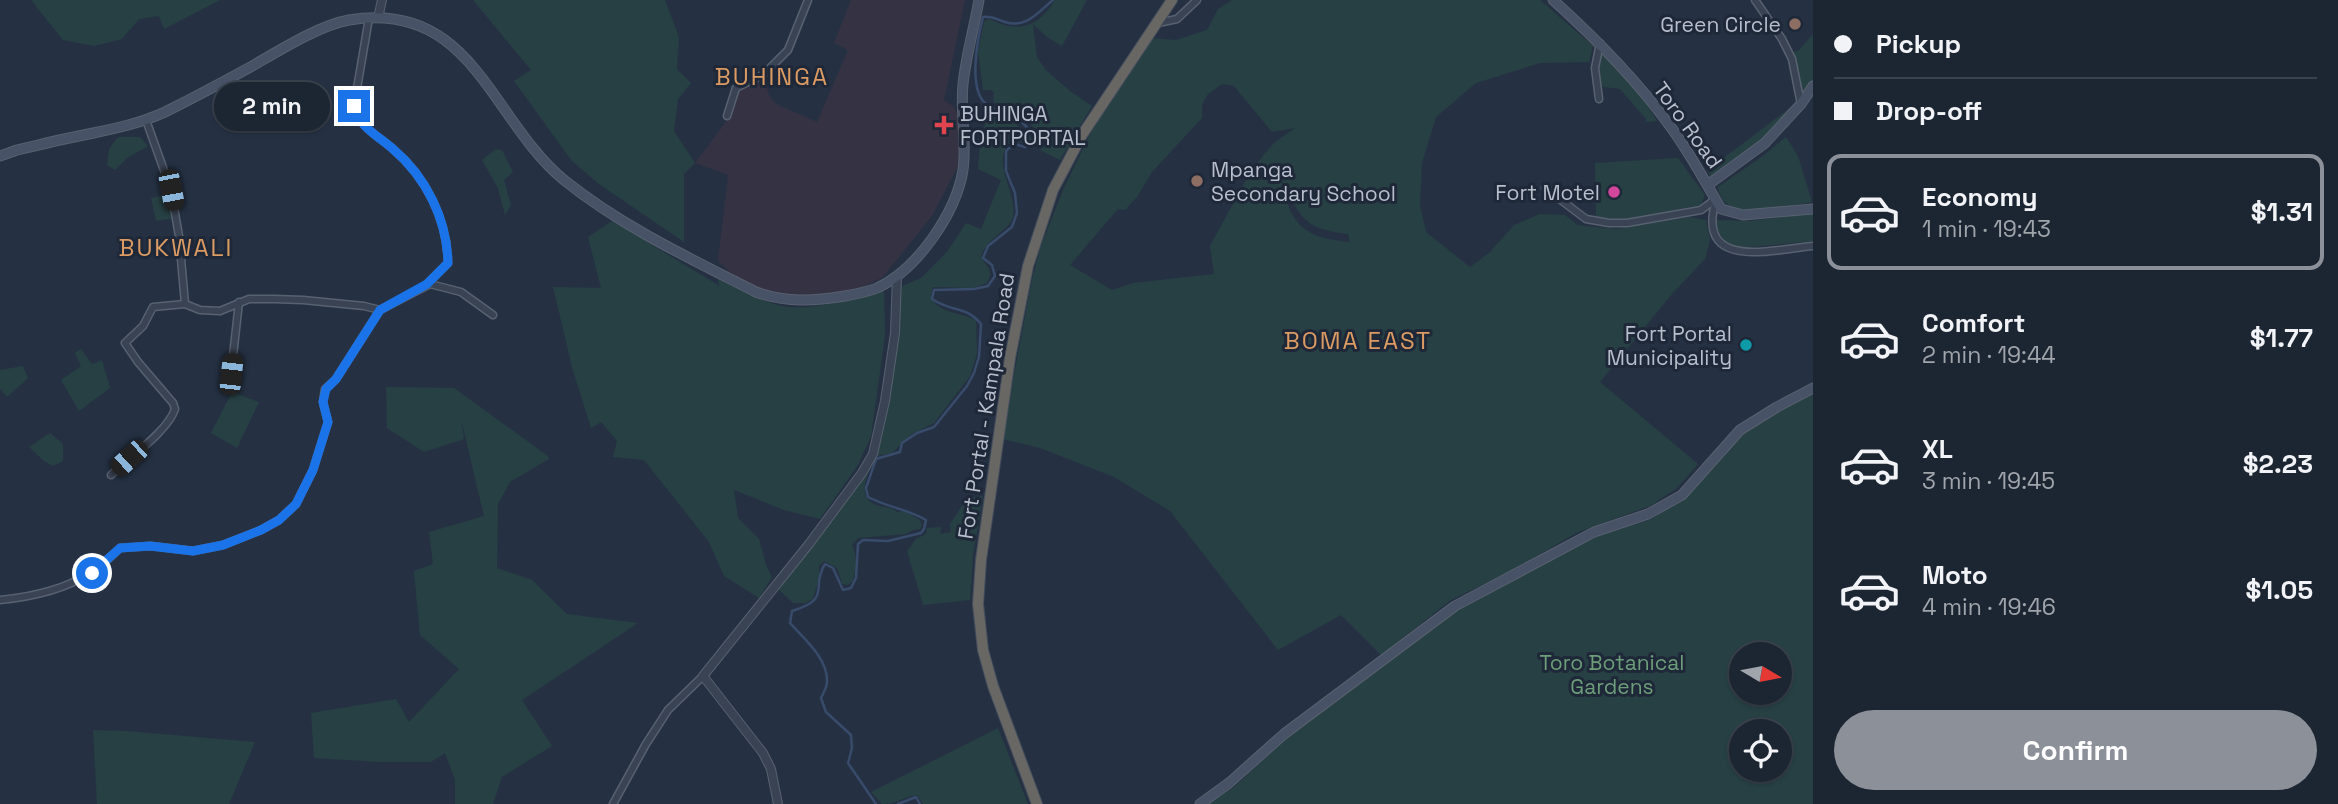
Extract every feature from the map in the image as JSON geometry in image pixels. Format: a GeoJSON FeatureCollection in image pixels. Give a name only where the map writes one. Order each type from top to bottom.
{"type":"FeatureCollection","features":[{"type":"Feature","properties":{"kind":"highway","name":"Fort Portal - Kampala Road"},"geometry":{"type":"LineString","coordinates":[[1037,804],[993,686],[981,638],[978,604],[996,449],[1019,306],[1028,266],[1054,190],[1082,135],[1171,0]]}},
{"type":"Feature","properties":{"kind":"main road"},"geometry":{"type":"LineString","coordinates":[[0,156],[146,120],[238,74],[295,41],[347,20],[377,18],[413,23],[440,34],[461,52],[534,148],[562,178],[579,191],[622,220],[731,279],[770,297],[814,301],[877,288],[897,276],[918,257],[945,218],[959,186],[965,144],[963,85],[979,0]]}},
{"type":"Feature","properties":{"kind":"main road","name":"Toro Road"},"geometry":{"type":"LineString","coordinates":[[1553,0],[1600,43],[1668,123],[1709,184],[1721,209],[1743,215],[1813,209]]}},
{"type":"Feature","properties":{"kind":"main road"},"geometry":{"type":"LineString","coordinates":[[1709,184],[1765,143],[1801,104],[1813,86]]}},
{"type":"Feature","properties":{"kind":"main road"},"geometry":{"type":"LineString","coordinates":[[1200,804],[1229,783],[1284,734],[1455,606],[1594,532],[1648,514],[1682,495],[1740,430],[1813,388]]}},
{"type":"Feature","properties":{"kind":"street"},"geometry":{"type":"LineString","coordinates":[[0,600],[30,597],[69,584],[92,573],[120,548],[126,546],[193,551],[223,545],[279,520],[296,504],[313,470],[328,422],[323,402],[326,389],[336,379],[380,310],[427,284],[448,263],[447,239],[429,192],[417,174],[393,149],[373,135],[356,116],[354,106],[382,0]]}},
{"type":"Feature","properties":{"kind":"street"},"geometry":{"type":"LineString","coordinates":[[727,116],[736,88],[764,74],[788,50],[808,0]]}},
{"type":"Feature","properties":{"kind":"street"},"geometry":{"type":"LineString","coordinates":[[1156,23],[1177,19],[1196,0]]}},
{"type":"Feature","properties":{"kind":"street"},"geometry":{"type":"LineString","coordinates":[[1755,0],[1783,39],[1792,59],[1801,104]]}},
{"type":"Feature","properties":{"kind":"street"},"geometry":{"type":"LineString","coordinates":[[1599,99],[1595,68],[1600,43]]}},
{"type":"Feature","properties":{"kind":"street"},"geometry":{"type":"LineString","coordinates":[[146,120],[171,190],[179,236],[185,304]]}},
{"type":"Feature","properties":{"kind":"street"},"geometry":{"type":"LineString","coordinates":[[1545,188],[1586,219],[1609,223],[1639,221],[1701,210],[1716,199]]}},
{"type":"Feature","properties":{"kind":"street"},"geometry":{"type":"LineString","coordinates":[[1716,199],[1712,213],[1714,228],[1717,238],[1725,248],[1738,253],[1813,246]]}},
{"type":"Feature","properties":{"kind":"street"},"geometry":{"type":"LineString","coordinates":[[613,804],[668,710],[703,676],[809,544],[873,454],[885,401],[895,333],[897,276]]}},
{"type":"Feature","properties":{"kind":"street"},"geometry":{"type":"LineString","coordinates":[[427,284],[461,292],[493,315]]}},
{"type":"Feature","properties":{"kind":"street"},"geometry":{"type":"LineString","coordinates":[[111,475],[164,426],[173,416],[175,409],[173,402],[138,362],[125,342],[143,326],[153,307],[185,304],[200,310],[220,310],[249,299],[303,300],[380,310]]}},
{"type":"Feature","properties":{"kind":"street"},"geometry":{"type":"LineString","coordinates":[[231,374],[239,302]]}},
{"type":"Feature","properties":{"kind":"street"},"geometry":{"type":"LineString","coordinates":[[703,676],[763,752],[771,769],[778,804]]}},
{"type":"Feature","properties":{"kind":"shaded area"},"geometry":{"type":"Polygon","coordinates":[[[851,0],[965,0],[944,100],[954,107],[961,123],[959,164],[932,216],[883,277],[865,286],[821,296],[789,296],[765,291],[732,274],[718,261],[728,175],[695,163],[728,119],[738,90],[764,79],[769,95],[776,104],[817,122],[848,50],[834,43],[851,0]]]}},
{"type":"Feature","properties":{"kind":"green space"},"geometry":{"type":"Polygon","coordinates":[[[31,0],[220,0],[164,29],[159,16],[139,19],[122,39],[94,46],[63,40],[31,0]]]}},
{"type":"Feature","properties":{"kind":"green space"},"geometry":{"type":"Polygon","coordinates":[[[473,0],[665,0],[679,37],[677,69],[691,83],[678,99],[674,131],[695,163],[684,174],[684,242],[599,184],[572,161],[514,81],[531,70],[473,0]]]}},
{"type":"Feature","properties":{"kind":"green space"},"geometry":{"type":"Polygon","coordinates":[[[1055,0],[1087,0],[1062,46],[1033,24],[1037,57],[1046,70],[1092,106],[1060,160],[1040,150],[1046,143],[1046,136],[1035,132],[1030,122],[1024,122],[1024,112],[999,107],[993,101],[994,92],[983,90],[978,52],[984,22],[987,19],[1020,27],[1039,19],[1055,0]]]}},
{"type":"Feature","properties":{"kind":"green space"},"geometry":{"type":"Polygon","coordinates":[[[1232,0],[1540,0],[1593,46],[1589,62],[1540,63],[1476,83],[1436,117],[1422,163],[1420,205],[1426,232],[1470,267],[1489,253],[1514,225],[1540,214],[1565,215],[1578,225],[1616,229],[1690,217],[1706,220],[1710,240],[1705,259],[1672,294],[1600,382],[1698,464],[1677,488],[1650,506],[1578,532],[1507,573],[1451,600],[1381,655],[1341,615],[1278,650],[1170,511],[1114,477],[1040,448],[1002,439],[1032,279],[1041,246],[1063,190],[1097,120],[1151,38],[1176,40],[1207,30],[1218,9],[1232,0]],[[1222,84],[1208,94],[1202,105],[1202,118],[1152,172],[1137,197],[1125,210],[1118,209],[1070,265],[1112,290],[1133,283],[1214,274],[1210,246],[1252,169],[1274,143],[1295,128],[1272,132],[1234,86],[1222,84]],[[1281,180],[1289,208],[1302,226],[1321,237],[1350,242],[1348,234],[1321,229],[1305,219],[1281,180]]]}},
{"type":"Feature","properties":{"kind":"green space"},"geometry":{"type":"Polygon","coordinates":[[[1813,34],[1813,81],[1802,97],[1794,52],[1813,34]]]}},
{"type":"Feature","properties":{"kind":"green space"},"geometry":{"type":"Polygon","coordinates":[[[1597,49],[1632,80],[1657,121],[1646,122],[1620,89],[1596,86],[1597,49]]]}},
{"type":"Feature","properties":{"kind":"green space"},"geometry":{"type":"Polygon","coordinates":[[[1793,106],[1766,137],[1711,177],[1707,169],[1793,106]]]}},
{"type":"Feature","properties":{"kind":"green space"},"geometry":{"type":"Polygon","coordinates":[[[988,113],[1007,116],[1033,139],[1030,143],[1010,142],[1005,151],[1003,169],[1012,198],[1013,217],[1008,226],[984,249],[981,256],[990,271],[987,283],[973,288],[933,287],[934,302],[939,306],[976,320],[977,354],[970,376],[934,423],[912,434],[892,453],[876,456],[865,483],[866,496],[870,501],[897,512],[904,511],[920,520],[922,525],[920,529],[906,534],[858,538],[852,545],[856,563],[853,581],[848,585],[842,584],[837,568],[824,561],[819,566],[819,578],[813,599],[806,603],[793,603],[778,589],[863,472],[878,434],[900,287],[921,278],[947,252],[966,223],[981,229],[1001,180],[978,169],[980,141],[988,113]]]}},
{"type":"Feature","properties":{"kind":"green space"},"geometry":{"type":"Polygon","coordinates":[[[118,137],[140,137],[148,146],[127,158],[115,170],[107,165],[109,149],[118,137]]]}},
{"type":"Feature","properties":{"kind":"green space"},"geometry":{"type":"Polygon","coordinates":[[[1786,137],[1798,156],[1812,202],[1757,211],[1731,206],[1722,199],[1718,187],[1786,137]]]}},
{"type":"Feature","properties":{"kind":"green space"},"geometry":{"type":"Polygon","coordinates":[[[496,149],[502,150],[513,172],[504,180],[511,205],[505,215],[498,188],[482,160],[496,149]]]}},
{"type":"Feature","properties":{"kind":"green space"},"geometry":{"type":"Polygon","coordinates":[[[1678,158],[1705,195],[1701,205],[1617,221],[1596,217],[1595,163],[1678,158]]]}},
{"type":"Feature","properties":{"kind":"green space"},"geometry":{"type":"Polygon","coordinates":[[[169,194],[174,218],[156,221],[151,198],[169,194]]]}},
{"type":"Feature","properties":{"kind":"green space"},"geometry":{"type":"Polygon","coordinates":[[[1813,213],[1813,241],[1742,248],[1727,244],[1717,230],[1717,220],[1749,221],[1813,213]]]}},
{"type":"Feature","properties":{"kind":"green space"},"geometry":{"type":"Polygon","coordinates":[[[615,219],[647,242],[718,285],[719,291],[718,274],[766,301],[782,306],[806,307],[834,303],[884,288],[885,336],[871,436],[858,465],[820,519],[784,510],[734,490],[738,518],[759,539],[772,577],[759,598],[724,576],[709,542],[644,460],[613,457],[617,441],[601,422],[591,428],[573,371],[553,287],[601,288],[588,237],[615,219]]]}},
{"type":"Feature","properties":{"kind":"green space"},"geometry":{"type":"Polygon","coordinates":[[[81,349],[92,364],[102,360],[110,388],[79,411],[61,380],[81,366],[75,353],[81,349]]]}},
{"type":"Feature","properties":{"kind":"green space"},"geometry":{"type":"Polygon","coordinates":[[[23,366],[28,378],[7,397],[0,389],[0,370],[23,366]]]}},
{"type":"Feature","properties":{"kind":"green space"},"geometry":{"type":"Polygon","coordinates":[[[386,387],[454,388],[548,456],[549,459],[510,482],[498,504],[497,568],[532,580],[567,614],[638,623],[522,700],[552,746],[502,777],[493,804],[455,804],[455,780],[445,753],[431,762],[314,758],[311,713],[396,699],[409,722],[459,669],[420,635],[414,571],[433,564],[429,532],[484,516],[461,419],[464,439],[424,452],[387,428],[386,387]]]}},
{"type":"Feature","properties":{"kind":"green space","name":"Toro Botanical Gardens"},"geometry":{"type":"Polygon","coordinates":[[[1813,388],[1813,804],[1208,804],[1234,787],[1286,739],[1457,610],[1595,536],[1650,520],[1687,496],[1740,431],[1813,388]]]}},
{"type":"Feature","properties":{"kind":"green space"},"geometry":{"type":"Polygon","coordinates":[[[232,392],[259,402],[237,448],[211,433],[232,392]]]}},
{"type":"Feature","properties":{"kind":"green space"},"geometry":{"type":"Polygon","coordinates":[[[50,433],[63,444],[63,461],[53,466],[29,447],[50,433]]]}},
{"type":"Feature","properties":{"kind":"green space"},"geometry":{"type":"Polygon","coordinates":[[[983,496],[973,555],[970,600],[923,605],[907,551],[916,539],[926,534],[927,528],[941,527],[940,534],[951,532],[950,524],[967,498],[983,496]]]}},
{"type":"Feature","properties":{"kind":"green space"},"geometry":{"type":"Polygon","coordinates":[[[998,728],[1028,804],[923,804],[917,795],[882,804],[871,792],[998,728]]]}},
{"type":"Feature","properties":{"kind":"green space"},"geometry":{"type":"Polygon","coordinates":[[[93,730],[255,742],[229,804],[97,804],[93,730]]]}},
{"type":"Feature","properties":{"kind":"waterway"},"geometry":{"type":"LineString","coordinates":[[876,804],[848,763],[852,748],[851,735],[826,712],[821,698],[827,682],[824,665],[790,623],[792,611],[817,597],[819,579],[825,564],[833,568],[843,590],[851,588],[856,578],[858,544],[863,540],[888,541],[921,533],[924,529],[926,520],[868,497],[866,488],[876,459],[900,452],[902,443],[917,433],[934,427],[967,386],[974,373],[979,357],[981,324],[970,314],[932,299],[934,290],[988,286],[995,276],[992,265],[983,258],[988,246],[1012,227],[1017,213],[1015,193],[1006,171],[1006,151],[1014,144],[1025,147],[1038,140],[1018,119],[982,100],[975,64],[981,26],[983,17],[992,17],[1012,24],[1025,21],[1053,0]]}},
{"type":"Feature","properties":{"kind":"waterway"},"geometry":{"type":"LineString","coordinates":[[898,804],[916,797],[920,804]]}},
{"type":"Feature","properties":{"kind":"place","name":"Green Circle"},"geometry":{"type":"Point","coordinates":[1795,24]}},
{"type":"Feature","properties":{"kind":"place","name":"BUHINGA FORTPORTAL"},"geometry":{"type":"Point","coordinates":[944,125]}},
{"type":"Feature","properties":{"kind":"place","name":"Mpanga Secondary School"},"geometry":{"type":"Point","coordinates":[1197,181]}},
{"type":"Feature","properties":{"kind":"place","name":"Fort Motel"},"geometry":{"type":"Point","coordinates":[1614,192]}},
{"type":"Feature","properties":{"kind":"place","name":"Fort Portal Municipality"},"geometry":{"type":"Point","coordinates":[1746,345]}},
{"type":"Feature","properties":{"kind":"district","name":"BUHINGA"},"geometry":{"type":"Point","coordinates":[772,76]}},
{"type":"Feature","properties":{"kind":"district","name":"BUKWALI"},"geometry":{"type":"Point","coordinates":[176,247]}},
{"type":"Feature","properties":{"kind":"district","name":"BOMA EAST"},"geometry":{"type":"Point","coordinates":[1358,340]}},
{"type":"Feature","properties":{"kind":"route"},"geometry":{"type":"LineString","coordinates":[[92,573],[120,548],[126,546],[193,551],[223,545],[279,520],[296,504],[313,470],[328,422],[323,402],[326,389],[336,379],[380,310],[427,284],[448,263],[447,239],[429,192],[417,174],[393,149],[373,135],[356,116],[354,106]]}}]}
